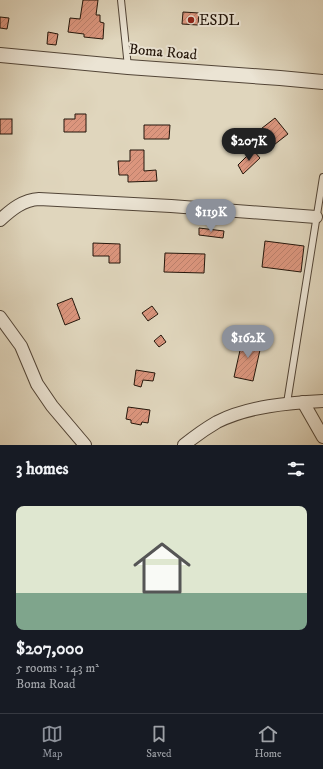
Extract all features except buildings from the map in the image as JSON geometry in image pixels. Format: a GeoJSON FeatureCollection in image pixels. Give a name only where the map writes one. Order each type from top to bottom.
{"type":"FeatureCollection","features":[{"type":"Feature","properties":{"kind":"street","name":"Boma Road"},"geometry":{"type":"LineString","coordinates":[[0,54],[128,67],[323,82]]}},
{"type":"Feature","properties":{"kind":"street"},"geometry":{"type":"LineString","coordinates":[[0,220],[13,208],[30,199],[171,206],[316,217]]}},
{"type":"Feature","properties":{"kind":"street"},"geometry":{"type":"LineString","coordinates":[[0,317],[20,346],[37,384],[52,406],[85,445]]}},
{"type":"Feature","properties":{"kind":"street"},"geometry":{"type":"LineString","coordinates":[[184,445],[218,422],[236,415],[287,403],[323,401]]}},
{"type":"Feature","properties":{"kind":"street"},"geometry":{"type":"LineString","coordinates":[[303,402],[323,437]]}},
{"type":"Feature","properties":{"kind":"lane"},"geometry":{"type":"LineString","coordinates":[[121,0],[128,67]]}},
{"type":"Feature","properties":{"kind":"lane"},"geometry":{"type":"LineString","coordinates":[[287,403],[323,177]]}},
{"type":"Feature","properties":{"kind":"place","name":"ESDL"},"geometry":{"type":"Point","coordinates":[191,20]}}]}
